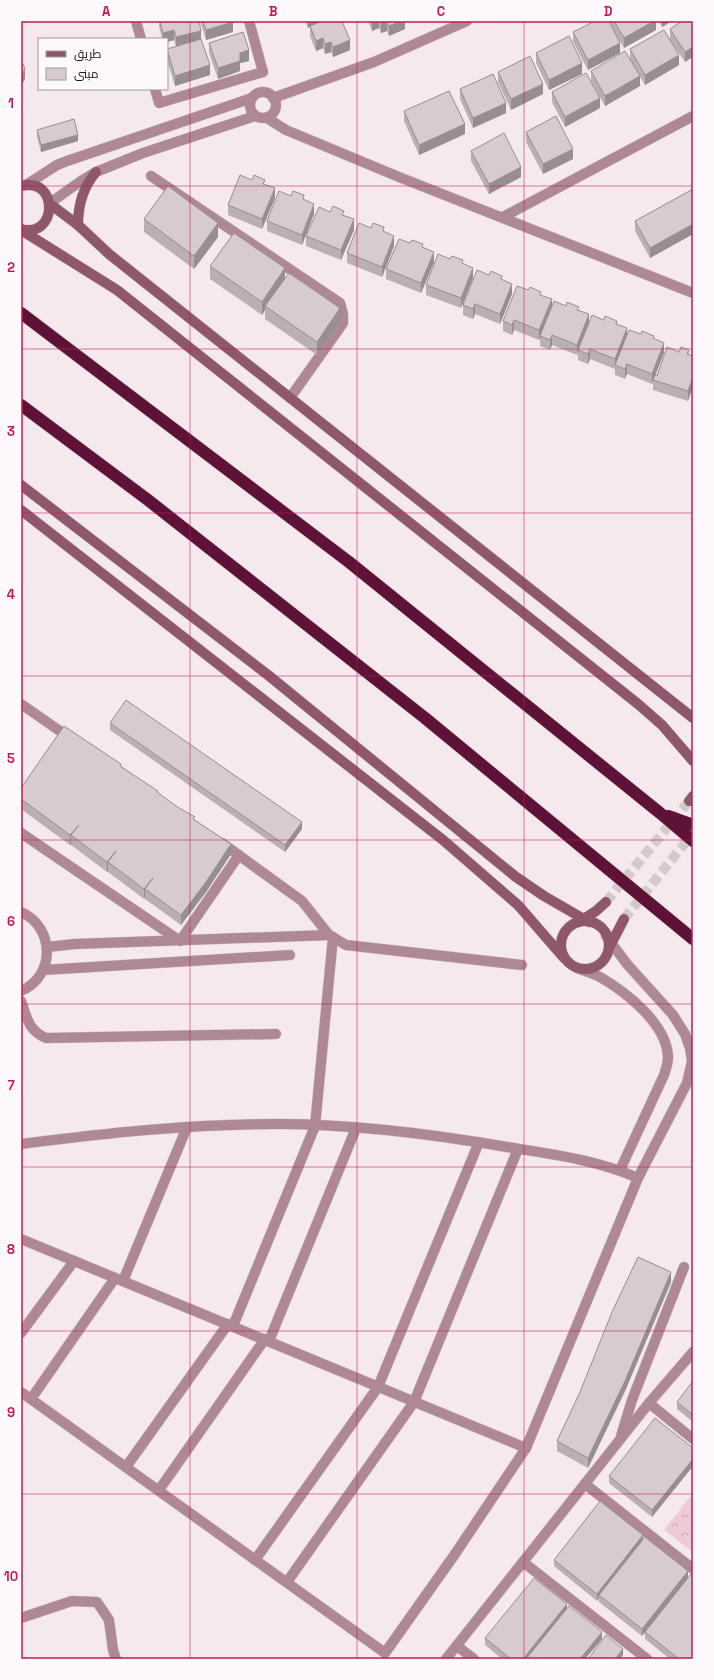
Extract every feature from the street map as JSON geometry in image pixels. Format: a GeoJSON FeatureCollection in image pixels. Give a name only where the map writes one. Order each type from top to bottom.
{"type":"FeatureCollection","features":[{"type":"Feature","properties":{"kind":"highway"},"geometry":{"type":"LineString","coordinates":[[21,314],[348,562],[693,841]]}},
{"type":"Feature","properties":{"kind":"highway"},"geometry":{"type":"LineString","coordinates":[[21,405],[148,500],[425,718],[693,938]]}},
{"type":"Feature","properties":{"kind":"highway"},"geometry":{"type":"LineString","coordinates":[[660,813],[693,825]]}},
{"type":"Feature","properties":{"kind":"street"},"geometry":{"type":"LineString","coordinates":[[136,21],[141,38]]}},
{"type":"Feature","properties":{"kind":"street"},"geometry":{"type":"LineString","coordinates":[[155,90],[159,103],[263,72],[249,21]]}},
{"type":"Feature","properties":{"kind":"street"},"geometry":{"type":"LineString","coordinates":[[273,98],[374,62],[467,21]]}},
{"type":"Feature","properties":{"kind":"street"},"geometry":{"type":"LineString","coordinates":[[23,184],[67,161],[263,93],[273,98],[276,105],[273,112],[267,118]]}},
{"type":"Feature","properties":{"kind":"street"},"geometry":{"type":"LineString","coordinates":[[252,98],[250,109],[255,116]]}},
{"type":"Feature","properties":{"kind":"street"},"geometry":{"type":"LineString","coordinates":[[21,229],[38,227],[48,217],[50,204],[76,184],[96,172],[143,153],[255,116],[267,118],[286,130],[399,177],[693,292]]}},
{"type":"Feature","properties":{"kind":"street"},"geometry":{"type":"LineString","coordinates":[[503,217],[693,116]]}},
{"type":"Feature","properties":{"kind":"street"},"geometry":{"type":"LineString","coordinates":[[78,225],[81,199],[86,187],[96,172]]}},
{"type":"Feature","properties":{"kind":"street"},"geometry":{"type":"LineString","coordinates":[[151,176],[340,303],[343,314],[342,323],[290,398]]}},
{"type":"Feature","properties":{"kind":"street"},"geometry":{"type":"LineString","coordinates":[[23,184],[39,188],[44,192],[50,204],[78,225],[109,254],[693,718]]}},
{"type":"Feature","properties":{"kind":"street"},"geometry":{"type":"LineString","coordinates":[[21,229],[117,290],[638,704],[662,725],[693,761]]}},
{"type":"Feature","properties":{"kind":"street"},"geometry":{"type":"LineString","coordinates":[[21,485],[268,675],[516,877],[584,921],[602,929],[609,943],[665,1005],[680,1025],[689,1043],[691,1054],[691,1068],[687,1083],[638,1178],[526,1448],[386,1653],[21,1392]]}},
{"type":"Feature","properties":{"kind":"street"},"geometry":{"type":"LineString","coordinates":[[21,510],[443,840],[518,905],[569,964],[598,976],[617,988],[635,1002],[657,1026],[667,1050],[668,1063],[664,1075],[620,1170]]}},
{"type":"Feature","properties":{"kind":"street"},"geometry":{"type":"LineString","coordinates":[[21,704],[79,744]]}},
{"type":"Feature","properties":{"kind":"street"},"geometry":{"type":"LineString","coordinates":[[21,833],[180,941]]}},
{"type":"Feature","properties":{"kind":"street"},"geometry":{"type":"LineString","coordinates":[[214,838],[302,901],[331,936],[346,945],[522,965]]}},
{"type":"Feature","properties":{"kind":"street"},"geometry":{"type":"LineString","coordinates":[[180,941],[239,855]]}},
{"type":"Feature","properties":{"kind":"street"},"geometry":{"type":"LineString","coordinates":[[564,958],[561,944],[562,937],[571,926],[584,921],[606,902]]}},
{"type":"Feature","properties":{"kind":"street"},"geometry":{"type":"LineString","coordinates":[[21,912],[29,916],[38,925],[45,937],[47,947],[47,957],[43,970],[35,982],[21,991]]}},
{"type":"Feature","properties":{"kind":"street"},"geometry":{"type":"LineString","coordinates":[[577,968],[593,968],[600,964],[605,958],[609,943],[624,919]]}},
{"type":"Feature","properties":{"kind":"street"},"geometry":{"type":"LineString","coordinates":[[47,947],[75,944],[180,941],[222,938],[331,936]]}},
{"type":"Feature","properties":{"kind":"street"},"geometry":{"type":"LineString","coordinates":[[126,1467],[230,1325],[315,1126],[331,936]]}},
{"type":"Feature","properties":{"kind":"street"},"geometry":{"type":"LineString","coordinates":[[43,970],[290,955]]}},
{"type":"Feature","properties":{"kind":"street"},"geometry":{"type":"LineString","coordinates":[[21,1001],[31,1028],[36,1034],[46,1038],[276,1034]]}},
{"type":"Feature","properties":{"kind":"street"},"geometry":{"type":"LineString","coordinates":[[21,1144],[83,1136],[187,1127],[278,1124],[356,1128],[423,1134],[479,1142],[620,1170],[638,1178]]}},
{"type":"Feature","properties":{"kind":"street"},"geometry":{"type":"LineString","coordinates":[[31,1399],[119,1280],[187,1127]]}},
{"type":"Feature","properties":{"kind":"street"},"geometry":{"type":"LineString","coordinates":[[159,1490],[267,1340],[356,1128]]}},
{"type":"Feature","properties":{"kind":"street"},"geometry":{"type":"LineString","coordinates":[[255,1560],[378,1387],[479,1142]]}},
{"type":"Feature","properties":{"kind":"street"},"geometry":{"type":"LineString","coordinates":[[287,1582],[414,1402],[518,1149]]}},
{"type":"Feature","properties":{"kind":"street"},"geometry":{"type":"LineString","coordinates":[[21,1239],[526,1448]]}},
{"type":"Feature","properties":{"kind":"street"},"geometry":{"type":"LineString","coordinates":[[21,1333],[74,1261]]}},
{"type":"Feature","properties":{"kind":"street"},"geometry":{"type":"LineString","coordinates":[[446,1659],[621,1438],[632,1400],[684,1267]]}},
{"type":"Feature","properties":{"kind":"street"},"geometry":{"type":"LineString","coordinates":[[614,1447],[649,1403],[693,1352]]}},
{"type":"Feature","properties":{"kind":"street"},"geometry":{"type":"LineString","coordinates":[[649,1403],[693,1439]]}},
{"type":"Feature","properties":{"kind":"street"},"geometry":{"type":"LineString","coordinates":[[585,1484],[693,1570]]}},
{"type":"Feature","properties":{"kind":"street"},"geometry":{"type":"LineString","coordinates":[[524,1562],[647,1659]]}},
{"type":"Feature","properties":{"kind":"street"},"geometry":{"type":"LineString","coordinates":[[21,1618],[72,1602],[97,1602],[109,1620],[113,1650],[116,1659]]}},
{"type":"Feature","properties":{"kind":"street"},"geometry":{"type":"LineString","coordinates":[[457,1646],[474,1659]]}},
{"type":"Feature","properties":{"kind":"green space"},"geometry":{"type":"Polygon","coordinates":[[[693,1493],[693,1552],[664,1530],[693,1493]]]}},
{"type":"Feature","properties":{"kind":"building"},"geometry":{"type":"Polygon","coordinates":[[[160,21],[199,21],[201,31],[176,37],[174,30],[163,33],[160,21]]]}},
{"type":"Feature","properties":{"kind":"building"},"geometry":{"type":"Polygon","coordinates":[[[203,21],[232,21],[233,22],[206,30],[203,21]]]}},
{"type":"Feature","properties":{"kind":"building"},"geometry":{"type":"Polygon","coordinates":[[[322,21],[342,21],[350,40],[333,47],[331,42],[325,44],[323,38],[316,41],[310,26],[322,21]]]}},
{"type":"Feature","properties":{"kind":"building"},"geometry":{"type":"Polygon","coordinates":[[[387,21],[401,21],[389,26],[387,21]]]}},
{"type":"Feature","properties":{"kind":"building"},"geometry":{"type":"Polygon","coordinates":[[[595,21],[609,21],[620,43],[588,60],[573,32],[595,21]]]}},
{"type":"Feature","properties":{"kind":"building"},"geometry":{"type":"Polygon","coordinates":[[[614,21],[654,21],[624,38],[614,21]]]}},
{"type":"Feature","properties":{"kind":"building"},"geometry":{"type":"Polygon","coordinates":[[[682,21],[693,21],[693,47],[685,52],[670,29],[682,21]]]}},
{"type":"Feature","properties":{"kind":"building"},"geometry":{"type":"Polygon","coordinates":[[[664,30],[679,55],[645,75],[630,49],[664,30]]]}},
{"type":"Feature","properties":{"kind":"building"},"geometry":{"type":"Polygon","coordinates":[[[243,32],[249,50],[240,53],[240,61],[218,68],[209,43],[243,32]]]}},
{"type":"Feature","properties":{"kind":"building"},"geometry":{"type":"Polygon","coordinates":[[[569,36],[582,63],[549,80],[536,53],[569,36]]]}},
{"type":"Feature","properties":{"kind":"building"},"geometry":{"type":"Polygon","coordinates":[[[201,39],[210,65],[175,76],[168,49],[201,39]]]}},
{"type":"Feature","properties":{"kind":"building"},"geometry":{"type":"Polygon","coordinates":[[[625,51],[640,76],[605,96],[591,71],[625,51]]]}},
{"type":"Feature","properties":{"kind":"building"},"geometry":{"type":"Polygon","coordinates":[[[530,56],[543,84],[511,99],[498,72],[530,56]]]}},
{"type":"Feature","properties":{"kind":"building"},"geometry":{"type":"Polygon","coordinates":[[[21,64],[23,64],[25,69],[21,76],[21,64]]]}},
{"type":"Feature","properties":{"kind":"building"},"geometry":{"type":"Polygon","coordinates":[[[586,73],[600,98],[565,117],[552,92],[586,73]]]}},
{"type":"Feature","properties":{"kind":"building"},"geometry":{"type":"Polygon","coordinates":[[[493,74],[506,103],[473,118],[460,89],[493,74]]]}},
{"type":"Feature","properties":{"kind":"building"},"geometry":{"type":"Polygon","coordinates":[[[449,91],[465,124],[419,145],[404,111],[449,91]]]}},
{"type":"Feature","properties":{"kind":"building"},"geometry":{"type":"Polygon","coordinates":[[[556,116],[573,149],[543,164],[526,132],[556,116]]]}},
{"type":"Feature","properties":{"kind":"building"},"geometry":{"type":"Polygon","coordinates":[[[74,119],[78,135],[41,145],[37,130],[74,119]]]}},
{"type":"Feature","properties":{"kind":"building"},"geometry":{"type":"Polygon","coordinates":[[[504,133],[521,167],[489,184],[471,151],[504,133]]]}},
{"type":"Feature","properties":{"kind":"building"},"geometry":{"type":"Polygon","coordinates":[[[240,175],[252,180],[254,175],[265,180],[263,184],[275,188],[262,219],[228,205],[240,175]]]}},
{"type":"Feature","properties":{"kind":"building"},"geometry":{"type":"Polygon","coordinates":[[[168,186],[218,223],[194,256],[144,219],[168,186]]]}},
{"type":"Feature","properties":{"kind":"building"},"geometry":{"type":"Polygon","coordinates":[[[693,189],[693,224],[650,248],[635,221],[693,189]]]}},
{"type":"Feature","properties":{"kind":"building"},"geometry":{"type":"Polygon","coordinates":[[[279,191],[291,196],[293,191],[304,195],[303,199],[314,204],[302,235],[267,221],[279,191]]]}},
{"type":"Feature","properties":{"kind":"building"},"geometry":{"type":"Polygon","coordinates":[[[333,206],[344,211],[342,215],[354,219],[341,250],[306,236],[319,207],[330,212],[333,206]]]}},
{"type":"Feature","properties":{"kind":"building"},"geometry":{"type":"Polygon","coordinates":[[[359,223],[371,228],[373,223],[384,227],[383,231],[394,236],[382,267],[347,253],[359,223]]]}},
{"type":"Feature","properties":{"kind":"building"},"geometry":{"type":"Polygon","coordinates":[[[234,233],[285,268],[262,302],[210,266],[234,233]]]}},
{"type":"Feature","properties":{"kind":"building"},"geometry":{"type":"Polygon","coordinates":[[[399,239],[410,243],[412,240],[423,244],[422,247],[434,252],[421,283],[386,269],[399,239]]]}},
{"type":"Feature","properties":{"kind":"building"},"geometry":{"type":"Polygon","coordinates":[[[438,254],[450,259],[452,256],[463,260],[462,263],[473,268],[461,298],[426,285],[438,254]]]}},
{"type":"Feature","properties":{"kind":"building"},"geometry":{"type":"Polygon","coordinates":[[[477,270],[489,275],[491,271],[502,276],[501,279],[512,284],[500,314],[475,304],[473,309],[463,305],[477,270]]]}},
{"type":"Feature","properties":{"kind":"building"},"geometry":{"type":"Polygon","coordinates":[[[289,273],[340,308],[317,342],[265,306],[289,273]]]}},
{"type":"Feature","properties":{"kind":"building"},"geometry":{"type":"Polygon","coordinates":[[[517,286],[528,290],[530,287],[541,292],[540,295],[552,299],[539,330],[514,320],[512,325],[503,321],[517,286]]]}},
{"type":"Feature","properties":{"kind":"building"},"geometry":{"type":"Polygon","coordinates":[[[554,301],[566,306],[567,302],[579,307],[577,310],[589,314],[577,345],[552,335],[550,340],[540,336],[554,301]]]}},
{"type":"Feature","properties":{"kind":"building"},"geometry":{"type":"Polygon","coordinates":[[[592,315],[604,320],[605,316],[617,321],[616,324],[627,328],[615,359],[590,349],[588,354],[578,350],[592,315]]]}},
{"type":"Feature","properties":{"kind":"building"},"geometry":{"type":"Polygon","coordinates":[[[629,330],[641,334],[642,331],[654,336],[653,338],[664,343],[652,374],[627,364],[625,369],[615,365],[629,330]]]}},
{"type":"Feature","properties":{"kind":"building"},"geometry":{"type":"Polygon","coordinates":[[[667,347],[679,352],[681,347],[689,350],[687,354],[693,356],[693,377],[688,391],[653,380],[655,375],[657,376],[667,347]]]}},
{"type":"Feature","properties":{"kind":"building"},"geometry":{"type":"Polygon","coordinates":[[[126,700],[302,822],[285,845],[110,723],[126,700]]]}},
{"type":"Feature","properties":{"kind":"building"},"geometry":{"type":"Polygon","coordinates":[[[64,726],[121,764],[120,766],[158,791],[157,792],[176,806],[195,817],[193,819],[231,844],[206,882],[181,915],[145,889],[153,878],[144,889],[108,862],[116,851],[107,862],[71,835],[79,825],[70,835],[21,799],[21,788],[64,726]]]}},
{"type":"Feature","properties":{"kind":"building"},"geometry":{"type":"Polygon","coordinates":[[[638,1257],[671,1272],[625,1381],[588,1458],[557,1441],[580,1392],[612,1312],[638,1257]]]}},
{"type":"Feature","properties":{"kind":"building"},"geometry":{"type":"Polygon","coordinates":[[[693,1381],[693,1415],[677,1402],[693,1381]]]}},
{"type":"Feature","properties":{"kind":"building"},"geometry":{"type":"Polygon","coordinates":[[[655,1418],[693,1448],[693,1459],[652,1510],[609,1476],[655,1418]]]}},
{"type":"Feature","properties":{"kind":"building"},"geometry":{"type":"Polygon","coordinates":[[[600,1501],[643,1535],[597,1594],[554,1560],[600,1501]]]}},
{"type":"Feature","properties":{"kind":"building"},"geometry":{"type":"Polygon","coordinates":[[[645,1537],[688,1571],[642,1629],[599,1595],[645,1537]]]}},
{"type":"Feature","properties":{"kind":"building"},"geometry":{"type":"Polygon","coordinates":[[[691,1574],[693,1576],[693,1659],[679,1659],[645,1632],[691,1574]]]}},
{"type":"Feature","properties":{"kind":"building"},"geometry":{"type":"Polygon","coordinates":[[[534,1578],[567,1604],[523,1659],[511,1659],[485,1638],[534,1578]]]}},
{"type":"Feature","properties":{"kind":"building"},"geometry":{"type":"Polygon","coordinates":[[[569,1606],[602,1632],[580,1659],[526,1659],[569,1606]]]}},
{"type":"Feature","properties":{"kind":"building"},"geometry":{"type":"Polygon","coordinates":[[[606,1635],[623,1649],[615,1659],[588,1659],[606,1635]]]}},
{"type":"Feature","properties":{"kind":"tunnel"},"geometry":{"type":"LineString","coordinates":[[606,902],[689,801]]}},
{"type":"Feature","properties":{"kind":"tunnel"},"geometry":{"type":"LineString","coordinates":[[624,919],[693,833]]}}]}
